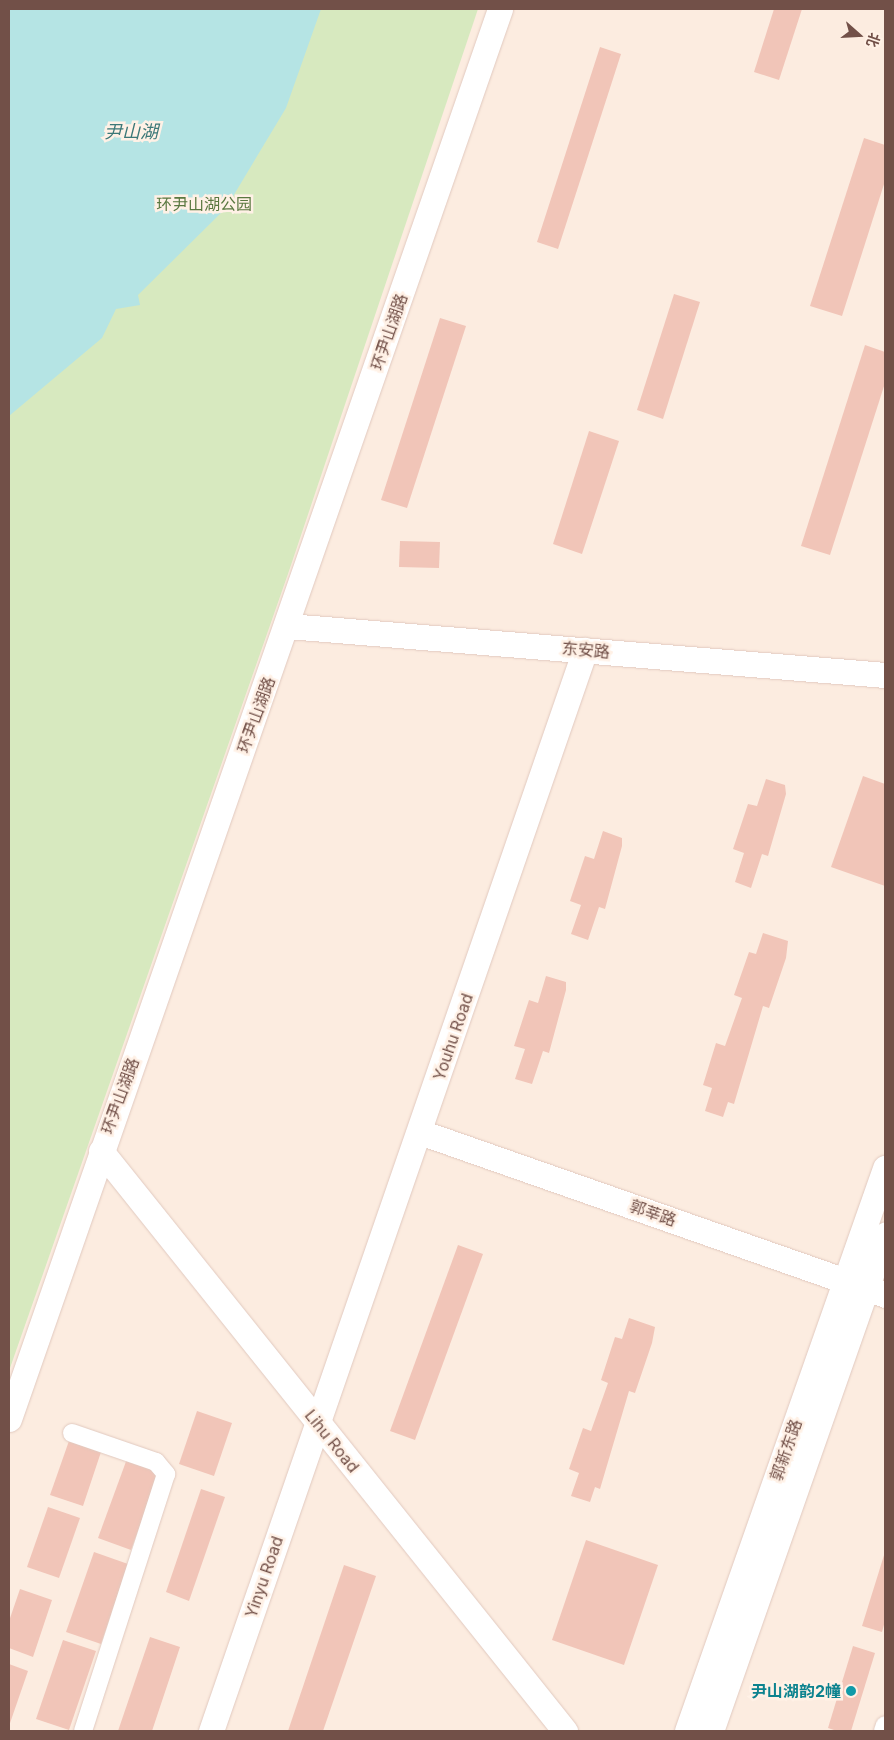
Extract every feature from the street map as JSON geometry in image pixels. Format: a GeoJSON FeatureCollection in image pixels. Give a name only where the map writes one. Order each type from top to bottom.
{"type":"FeatureCollection","features":[{"type":"Feature","properties":{"kind":"street","name":"环尹山湖路"},"geometry":{"type":"LineString","coordinates":[[9,1419],[101,1151],[288,626],[500,9]]}},
{"type":"Feature","properties":{"kind":"street","name":"东安路"},"geometry":{"type":"LineString","coordinates":[[288,626],[885,674]]}},
{"type":"Feature","properties":{"kind":"street","name":"Youhu Road"},"geometry":{"type":"LineString","coordinates":[[317,1423],[420,1132],[585,650]]}},
{"type":"Feature","properties":{"kind":"street","name":"郭莘路"},"geometry":{"type":"LineString","coordinates":[[420,1132],[866,1288]]}},
{"type":"Feature","properties":{"kind":"street","name":"Lihu Road"},"geometry":{"type":"LineString","coordinates":[[101,1151],[565,1731]]}},
{"type":"Feature","properties":{"kind":"street","name":"郭新东路"},"geometry":{"type":"LineString","coordinates":[[687,1731],[866,1288],[885,1168]]}},
{"type":"Feature","properties":{"kind":"street","name":"郭新东路"},"geometry":{"type":"LineString","coordinates":[[710,1731],[885,1235]]}},
{"type":"Feature","properties":{"kind":"street","name":"Yinyu Road"},"geometry":{"type":"LineString","coordinates":[[211,1731],[317,1423]]}},
{"type":"Feature","properties":{"kind":"street"},"geometry":{"type":"LineString","coordinates":[[72,1433],[156,1462],[166,1474],[83,1731]]}},
{"type":"Feature","properties":{"kind":"street"},"geometry":{"type":"LineString","coordinates":[[673,1731],[700,1695]]}},
{"type":"Feature","properties":{"kind":"street"},"geometry":{"type":"LineString","coordinates":[[884,1731],[885,1726]]}},
{"type":"Feature","properties":{"kind":"green space","name":"环尹山湖公园"},"geometry":{"type":"Polygon","coordinates":[[[9,9],[478,9],[289,571],[9,1371],[9,9]]]}},
{"type":"Feature","properties":{"kind":"water","name":"尹山湖"},"geometry":{"type":"Polygon","coordinates":[[[9,9],[321,9],[286,108],[226,208],[138,295],[140,305],[116,309],[102,338],[9,416],[9,9]]]}},
{"type":"Feature","properties":{"kind":"building"},"geometry":{"type":"Polygon","coordinates":[[[774,9],[802,9],[779,80],[754,72],[774,9]]]}},
{"type":"Feature","properties":{"kind":"building"},"geometry":{"type":"Polygon","coordinates":[[[600,47],[621,54],[558,249],[537,242],[600,47]]]}},
{"type":"Feature","properties":{"kind":"building"},"geometry":{"type":"Polygon","coordinates":[[[864,138],[885,145],[885,181],[842,316],[810,306],[864,138]]]}},
{"type":"Feature","properties":{"kind":"building"},"geometry":{"type":"Polygon","coordinates":[[[674,294],[700,302],[663,419],[637,410],[674,294]]]}},
{"type":"Feature","properties":{"kind":"building"},"geometry":{"type":"Polygon","coordinates":[[[440,318],[466,326],[407,508],[381,500],[440,318]]]}},
{"type":"Feature","properties":{"kind":"building"},"geometry":{"type":"Polygon","coordinates":[[[865,345],[885,352],[885,383],[830,555],[801,546],[865,345]]]}},
{"type":"Feature","properties":{"kind":"building"},"geometry":{"type":"Polygon","coordinates":[[[589,431],[619,441],[582,554],[553,544],[589,431]]]}},
{"type":"Feature","properties":{"kind":"building"},"geometry":{"type":"Polygon","coordinates":[[[400,541],[440,542],[439,568],[399,567],[400,541]]]}},
{"type":"Feature","properties":{"kind":"building"},"geometry":{"type":"Polygon","coordinates":[[[863,776],[885,784],[885,886],[831,867],[863,776]]]}},
{"type":"Feature","properties":{"kind":"building"},"geometry":{"type":"Polygon","coordinates":[[[766,779],[785,785],[786,794],[768,856],[762,854],[751,888],[735,882],[744,853],[733,849],[748,804],[757,806],[766,779]]]}},
{"type":"Feature","properties":{"kind":"building"},"geometry":{"type":"Polygon","coordinates":[[[603,831],[622,838],[622,846],[605,909],[599,907],[588,940],[571,934],[581,905],[570,901],[585,856],[594,859],[603,831]]]}},
{"type":"Feature","properties":{"kind":"building"},"geometry":{"type":"Polygon","coordinates":[[[763,933],[788,941],[786,958],[769,1008],[763,1006],[734,1104],[728,1102],[723,1117],[705,1111],[712,1088],[703,1085],[716,1043],[725,1046],[742,998],[734,995],[749,952],[756,954],[763,933]]]}},
{"type":"Feature","properties":{"kind":"building"},"geometry":{"type":"Polygon","coordinates":[[[546,976],[566,982],[566,990],[549,1053],[543,1051],[532,1084],[515,1079],[525,1049],[514,1046],[529,1000],[538,1003],[546,976]]]}},
{"type":"Feature","properties":{"kind":"building"},"geometry":{"type":"Polygon","coordinates":[[[458,1245],[483,1254],[415,1440],[390,1431],[458,1245]]]}},
{"type":"Feature","properties":{"kind":"building"},"geometry":{"type":"Polygon","coordinates":[[[629,1318],[655,1327],[652,1343],[635,1393],[629,1391],[600,1489],[595,1487],[590,1502],[571,1496],[579,1473],[569,1469],[583,1428],[591,1431],[608,1383],[601,1380],[615,1337],[622,1339],[629,1318]]]}},
{"type":"Feature","properties":{"kind":"building"},"geometry":{"type":"Polygon","coordinates":[[[197,1411],[232,1423],[214,1476],[179,1464],[197,1411]]]}},
{"type":"Feature","properties":{"kind":"building"},"geometry":{"type":"Polygon","coordinates":[[[70,1438],[102,1449],[83,1506],[50,1495],[70,1438]]]}},
{"type":"Feature","properties":{"kind":"building"},"geometry":{"type":"Polygon","coordinates":[[[128,1456],[161,1468],[131,1550],[98,1538],[128,1456]]]}},
{"type":"Feature","properties":{"kind":"building"},"geometry":{"type":"Polygon","coordinates":[[[201,1489],[225,1497],[189,1601],[166,1592],[201,1489]]]}},
{"type":"Feature","properties":{"kind":"building"},"geometry":{"type":"Polygon","coordinates":[[[48,1507],[80,1518],[59,1578],[27,1567],[48,1507]]]}},
{"type":"Feature","properties":{"kind":"building"},"geometry":{"type":"Polygon","coordinates":[[[586,1540],[658,1565],[624,1665],[552,1640],[586,1540]]]}},
{"type":"Feature","properties":{"kind":"building"},"geometry":{"type":"Polygon","coordinates":[[[94,1552],[128,1564],[101,1644],[66,1632],[94,1552]]]}},
{"type":"Feature","properties":{"kind":"building"},"geometry":{"type":"Polygon","coordinates":[[[885,1552],[885,1621],[882,1632],[862,1626],[885,1552]]]}},
{"type":"Feature","properties":{"kind":"building"},"geometry":{"type":"Polygon","coordinates":[[[344,1565],[376,1576],[323,1731],[288,1731],[344,1565]]]}},
{"type":"Feature","properties":{"kind":"building"},"geometry":{"type":"Polygon","coordinates":[[[20,1589],[52,1600],[33,1657],[9,1648],[9,1621],[20,1589]]]}},
{"type":"Feature","properties":{"kind":"building"},"geometry":{"type":"Polygon","coordinates":[[[150,1637],[180,1647],[152,1731],[118,1731],[150,1637]]]}},
{"type":"Feature","properties":{"kind":"building"},"geometry":{"type":"Polygon","coordinates":[[[63,1640],[96,1651],[69,1730],[36,1719],[63,1640]]]}},
{"type":"Feature","properties":{"kind":"building","name":"尹山湖韵2幢"},"geometry":{"type":"Polygon","coordinates":[[[853,1646],[875,1653],[851,1731],[837,1731],[828,1728],[853,1646]]]}},
{"type":"Feature","properties":{"kind":"building"},"geometry":{"type":"Polygon","coordinates":[[[9,1664],[28,1671],[9,1726],[9,1664]]]}},
{"type":"Feature","properties":{"kind":"place","name":"尹山湖韵2幢"},"geometry":{"type":"Point","coordinates":[851,1691]}}]}
